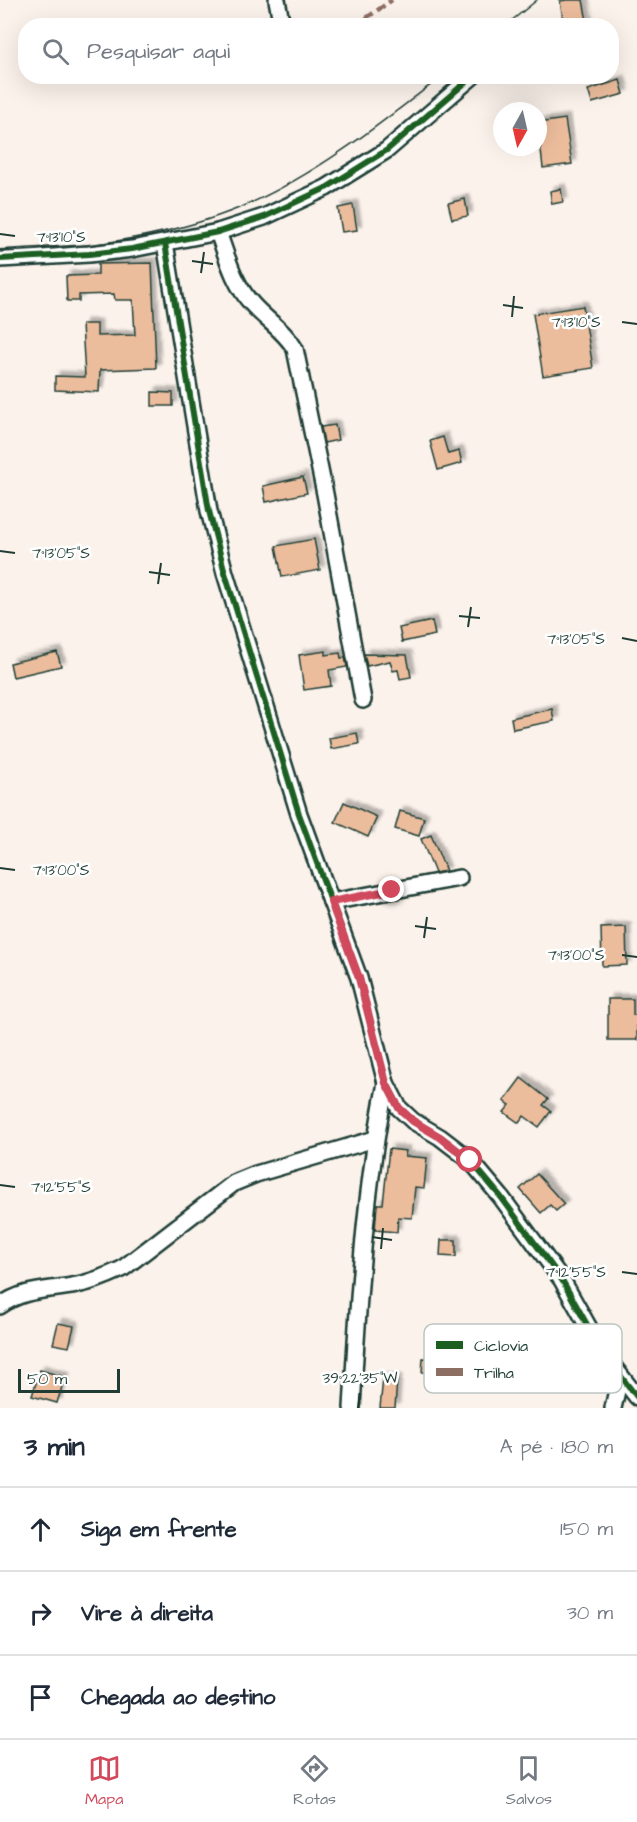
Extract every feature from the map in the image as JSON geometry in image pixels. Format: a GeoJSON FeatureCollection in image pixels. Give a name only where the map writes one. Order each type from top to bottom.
{"type":"FeatureCollection","features":[{"type":"Feature","properties":{"kind":"street"},"geometry":{"type":"LineString","coordinates":[[277,0],[280,18]]}},
{"type":"Feature","properties":{"kind":"street"},"geometry":{"type":"LineString","coordinates":[[0,259],[89,254],[165,243],[218,231],[264,217],[326,188],[387,150],[464,84]]}},
{"type":"Feature","properties":{"kind":"street"},"geometry":{"type":"LineString","coordinates":[[218,231],[238,285],[252,304],[290,340],[295,349],[363,700]]}},
{"type":"Feature","properties":{"kind":"street"},"geometry":{"type":"LineString","coordinates":[[165,243],[209,510],[225,573],[299,814],[359,978],[386,1083],[399,1108],[470,1160],[501,1197],[562,1280],[587,1324]]}},
{"type":"Feature","properties":{"kind":"street"},"geometry":{"type":"LineString","coordinates":[[331,902],[459,878]]}},
{"type":"Feature","properties":{"kind":"street"},"geometry":{"type":"LineString","coordinates":[[352,1408],[375,1139],[386,1083]]}},
{"type":"Feature","properties":{"kind":"street"},"geometry":{"type":"LineString","coordinates":[[0,1306],[14,1297],[30,1292],[102,1279],[122,1269],[234,1183],[256,1174],[375,1139]]}},
{"type":"Feature","properties":{"kind":"street"},"geometry":{"type":"LineString","coordinates":[[622,1379],[637,1397]]}},
{"type":"Feature","properties":{"kind":"street"},"geometry":{"type":"LineString","coordinates":[[613,1408],[616,1393]]}},
{"type":"Feature","properties":{"kind":"building"},"geometry":{"type":"Polygon","coordinates":[[[583,0],[586,18],[563,18],[560,1],[583,0]]]}},
{"type":"Feature","properties":{"kind":"building"},"geometry":{"type":"Polygon","coordinates":[[[619,80],[624,94],[592,103],[588,90],[607,84],[619,84],[619,80]]]}},
{"type":"Feature","properties":{"kind":"building"},"geometry":{"type":"Polygon","coordinates":[[[565,119],[572,164],[543,168],[542,156],[547,156],[547,122],[565,119]]]}},
{"type":"Feature","properties":{"kind":"building"},"geometry":{"type":"Polygon","coordinates":[[[561,189],[563,202],[552,204],[550,191],[561,189]]]}},
{"type":"Feature","properties":{"kind":"building"},"geometry":{"type":"Polygon","coordinates":[[[465,199],[468,216],[452,219],[448,203],[465,199]]]}},
{"type":"Feature","properties":{"kind":"building"},"geometry":{"type":"Polygon","coordinates":[[[353,205],[357,230],[342,232],[338,208],[353,205]]]}},
{"type":"Feature","properties":{"kind":"building"},"geometry":{"type":"Polygon","coordinates":[[[152,263],[156,368],[100,370],[99,392],[55,390],[55,376],[85,377],[82,324],[97,324],[97,336],[135,335],[133,300],[115,300],[114,294],[79,295],[79,301],[67,301],[66,276],[98,275],[98,264],[152,263]]]}},
{"type":"Feature","properties":{"kind":"building"},"geometry":{"type":"Polygon","coordinates":[[[583,306],[593,368],[543,376],[533,314],[583,306]]]}},
{"type":"Feature","properties":{"kind":"building"},"geometry":{"type":"Polygon","coordinates":[[[152,392],[173,393],[173,406],[152,406],[152,392]]]}},
{"type":"Feature","properties":{"kind":"building"},"geometry":{"type":"Polygon","coordinates":[[[335,425],[338,440],[324,443],[321,427],[335,425]]]}},
{"type":"Feature","properties":{"kind":"building"},"geometry":{"type":"Polygon","coordinates":[[[443,437],[448,454],[459,451],[462,463],[438,470],[430,441],[443,437]]]}},
{"type":"Feature","properties":{"kind":"building"},"geometry":{"type":"Polygon","coordinates":[[[303,477],[307,493],[266,502],[263,486],[303,477]]]}},
{"type":"Feature","properties":{"kind":"building"},"geometry":{"type":"Polygon","coordinates":[[[314,539],[320,570],[282,577],[276,546],[314,539]]]}},
{"type":"Feature","properties":{"kind":"building"},"geometry":{"type":"Polygon","coordinates":[[[432,621],[435,635],[402,642],[399,628],[432,621]]]}},
{"type":"Feature","properties":{"kind":"building"},"geometry":{"type":"Polygon","coordinates":[[[326,651],[326,655],[340,653],[341,658],[345,657],[347,667],[329,670],[331,686],[304,690],[299,655],[326,651]]]}},
{"type":"Feature","properties":{"kind":"building"},"geometry":{"type":"Polygon","coordinates":[[[57,652],[61,666],[13,677],[10,663],[57,652]]]}},
{"type":"Feature","properties":{"kind":"building"},"geometry":{"type":"Polygon","coordinates":[[[364,654],[407,655],[411,677],[400,679],[398,670],[393,671],[390,661],[367,666],[364,654]]]}},
{"type":"Feature","properties":{"kind":"building"},"geometry":{"type":"Polygon","coordinates":[[[552,709],[554,721],[513,729],[511,718],[552,709]]]}},
{"type":"Feature","properties":{"kind":"building"},"geometry":{"type":"Polygon","coordinates":[[[357,733],[359,744],[331,749],[329,738],[357,733]]]}},
{"type":"Feature","properties":{"kind":"building"},"geometry":{"type":"Polygon","coordinates":[[[344,802],[377,817],[368,837],[335,822],[344,802]]]}},
{"type":"Feature","properties":{"kind":"building"},"geometry":{"type":"Polygon","coordinates":[[[400,811],[424,818],[419,836],[395,829],[400,811]]]}},
{"type":"Feature","properties":{"kind":"building"},"geometry":{"type":"Polygon","coordinates":[[[431,835],[446,871],[435,873],[421,839],[431,835]]]}},
{"type":"Feature","properties":{"kind":"building"},"geometry":{"type":"Polygon","coordinates":[[[626,927],[627,965],[602,966],[601,928],[626,927]]]}},
{"type":"Feature","properties":{"kind":"building"},"geometry":{"type":"Polygon","coordinates":[[[608,999],[633,999],[633,1015],[637,1015],[637,1040],[608,1040],[608,999]]]}},
{"type":"Feature","properties":{"kind":"building"},"geometry":{"type":"Polygon","coordinates":[[[521,1078],[548,1099],[543,1105],[551,1111],[539,1127],[524,1116],[519,1123],[504,1112],[510,1105],[504,1101],[521,1078]]]}},
{"type":"Feature","properties":{"kind":"building"},"geometry":{"type":"Polygon","coordinates":[[[389,1149],[406,1151],[405,1156],[427,1158],[424,1188],[415,1187],[412,1218],[398,1217],[397,1232],[375,1230],[377,1204],[383,1204],[389,1149]]]}},
{"type":"Feature","properties":{"kind":"building"},"geometry":{"type":"Polygon","coordinates":[[[537,1174],[564,1204],[556,1211],[550,1205],[541,1213],[520,1189],[537,1174]]]}},
{"type":"Feature","properties":{"kind":"building"},"geometry":{"type":"Polygon","coordinates":[[[441,1240],[456,1240],[456,1257],[440,1256],[441,1240]]]}},
{"type":"Feature","properties":{"kind":"building"},"geometry":{"type":"Polygon","coordinates":[[[58,1323],[74,1326],[69,1347],[53,1344],[58,1323]]]}},
{"type":"Feature","properties":{"kind":"building"},"geometry":{"type":"Polygon","coordinates":[[[40,1370],[65,1377],[57,1403],[32,1396],[40,1370]]]}},
{"type":"Feature","properties":{"kind":"building"},"geometry":{"type":"Polygon","coordinates":[[[383,1378],[397,1379],[395,1408],[380,1408],[383,1378]]]}},
{"type":"Feature","properties":{"kind":"tram line"},"geometry":{"type":"LineString","coordinates":[[515,18],[537,0]]}},
{"type":"Feature","properties":{"kind":"tram line"},"geometry":{"type":"LineString","coordinates":[[0,252],[62,248],[124,240],[185,226],[244,206],[322,164],[431,84]]}},
{"type":"Feature","properties":{"kind":"marked path"},"geometry":{"type":"LineString","coordinates":[[366,18],[392,0]]}},
{"type":"Feature","properties":{"kind":"cycle path"},"geometry":{"type":"LineString","coordinates":[[0,259],[132,249],[218,232],[264,217],[326,188],[387,150],[464,84]]}},
{"type":"Feature","properties":{"kind":"cycle path"},"geometry":{"type":"LineString","coordinates":[[165,243],[209,511],[225,573],[299,814],[359,978],[386,1083],[399,1108],[413,1121],[440,1137],[470,1160],[501,1197],[562,1280],[587,1324]]}},
{"type":"Feature","properties":{"kind":"cycle path"},"geometry":{"type":"LineString","coordinates":[[622,1378],[637,1397]]}},
{"type":"Feature","properties":{"kind":"route"},"geometry":{"type":"LineString","coordinates":[[392,890],[331,902],[359,978],[386,1083],[399,1108],[413,1121],[440,1137],[470,1160]]}}]}
